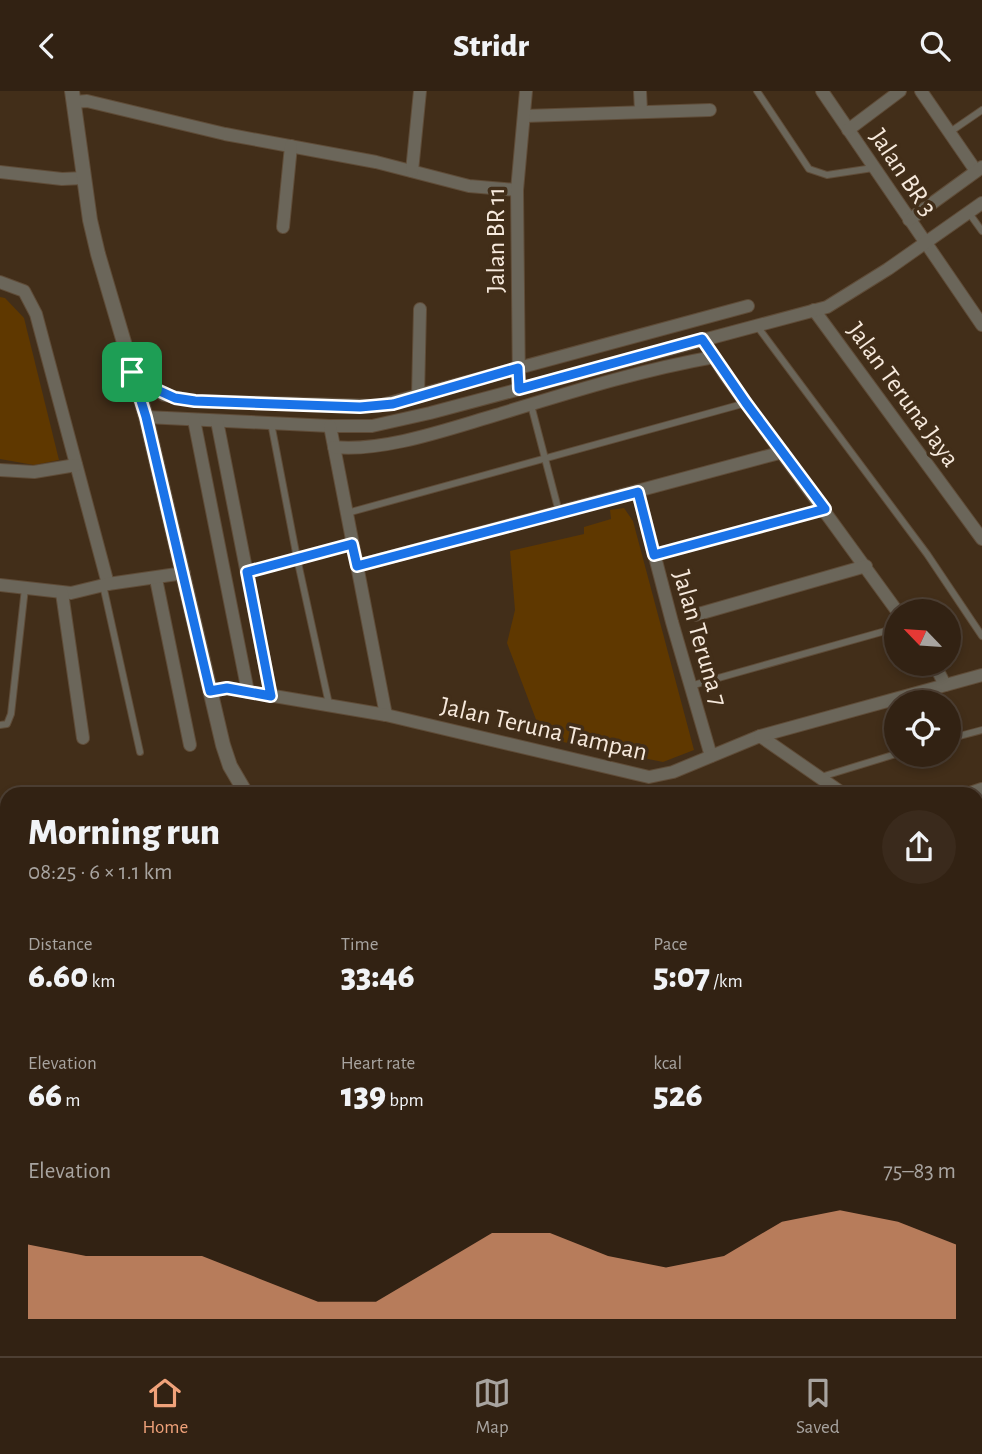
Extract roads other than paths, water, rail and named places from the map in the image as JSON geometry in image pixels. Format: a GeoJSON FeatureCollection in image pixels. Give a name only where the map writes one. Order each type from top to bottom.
{"type":"FeatureCollection","features":[{"type":"Feature","properties":{"kind":"street"},"geometry":{"type":"LineString","coordinates":[[412,171],[420,91]]}},
{"type":"Feature","properties":{"kind":"street","name":"Jalan BR 11"},"geometry":{"type":"LineString","coordinates":[[519,389],[517,190],[526,91]]}},
{"type":"Feature","properties":{"kind":"street"},"geometry":{"type":"LineString","coordinates":[[640,91],[641,111]]}},
{"type":"Feature","properties":{"kind":"street","name":"Jalan BR 3"},"geometry":{"type":"LineString","coordinates":[[822,91],[982,325]]}},
{"type":"Feature","properties":{"kind":"street"},"geometry":{"type":"LineString","coordinates":[[848,130],[900,91]]}},
{"type":"Feature","properties":{"kind":"street"},"geometry":{"type":"LineString","coordinates":[[909,220],[979,169],[921,91]]}},
{"type":"Feature","properties":{"kind":"street"},"geometry":{"type":"LineString","coordinates":[[242,787],[230,765],[146,417],[98,254],[73,97],[225,134],[412,171],[482,189],[517,190]]}},
{"type":"Feature","properties":{"kind":"street"},"geometry":{"type":"LineString","coordinates":[[524,116],[710,110]]}},
{"type":"Feature","properties":{"kind":"street"},"geometry":{"type":"LineString","coordinates":[[283,227],[291,146]]}},
{"type":"Feature","properties":{"kind":"street"},"geometry":{"type":"LineString","coordinates":[[0,172],[62,179],[84,178]]}},
{"type":"Feature","properties":{"kind":"street"},"geometry":{"type":"LineString","coordinates":[[146,417],[372,426],[430,413],[827,307],[888,269],[982,203]]}},
{"type":"Feature","properties":{"kind":"street"},"geometry":{"type":"LineString","coordinates":[[0,282],[24,291],[36,314],[106,585]]}},
{"type":"Feature","properties":{"kind":"street"},"geometry":{"type":"LineString","coordinates":[[132,372],[164,395],[195,401],[378,406],[748,306]]}},
{"type":"Feature","properties":{"kind":"street"},"geometry":{"type":"LineString","coordinates":[[418,396],[420,309]]}},
{"type":"Feature","properties":{"kind":"street","name":"Jalan Teruna Jaya"},"geometry":{"type":"LineString","coordinates":[[814,310],[982,539]]}},
{"type":"Feature","properties":{"kind":"street"},"geometry":{"type":"LineString","coordinates":[[702,339],[889,599]]}},
{"type":"Feature","properties":{"kind":"street"},"geometry":{"type":"LineString","coordinates":[[334,447],[349,449],[378,446],[673,364],[714,357]]}},
{"type":"Feature","properties":{"kind":"street"},"geometry":{"type":"LineString","coordinates":[[194,420],[248,692]]}},
{"type":"Feature","properties":{"kind":"street"},"geometry":{"type":"LineString","coordinates":[[217,421],[271,696]]}},
{"type":"Feature","properties":{"kind":"street"},"geometry":{"type":"LineString","coordinates":[[330,426],[386,715]]}},
{"type":"Feature","properties":{"kind":"street"},"geometry":{"type":"LineString","coordinates":[[357,566],[783,452]]}},
{"type":"Feature","properties":{"kind":"street"},"geometry":{"type":"LineString","coordinates":[[0,470],[34,472],[76,465]]}},
{"type":"Feature","properties":{"kind":"street","name":"Jalan Teruna 7"},"geometry":{"type":"LineString","coordinates":[[638,492],[711,756]]}},
{"type":"Feature","properties":{"kind":"street"},"geometry":{"type":"LineString","coordinates":[[695,615],[866,566]]}},
{"type":"Feature","properties":{"kind":"street"},"geometry":{"type":"LineString","coordinates":[[0,585],[62,593],[184,573]]}},
{"type":"Feature","properties":{"kind":"street"},"geometry":{"type":"LineString","coordinates":[[156,579],[190,745]]}},
{"type":"Feature","properties":{"kind":"street"},"geometry":{"type":"LineString","coordinates":[[62,593],[83,738]]}},
{"type":"Feature","properties":{"kind":"street","name":"Jalan Teruna Tampan"},"geometry":{"type":"LineString","coordinates":[[210,691],[227,688],[386,715],[649,777],[673,772],[760,736],[982,675]]}},
{"type":"Feature","properties":{"kind":"street"},"geometry":{"type":"LineString","coordinates":[[940,676],[945,685]]}},
{"type":"Feature","properties":{"kind":"street"},"geometry":{"type":"LineString","coordinates":[[760,736],[834,787]]}},
{"type":"Feature","properties":{"kind":"lane"},"geometry":{"type":"LineString","coordinates":[[757,91],[809,169],[827,175],[875,168]]}},
{"type":"Feature","properties":{"kind":"lane"},"geometry":{"type":"LineString","coordinates":[[950,132],[982,110]]}},
{"type":"Feature","properties":{"kind":"lane"},"geometry":{"type":"LineString","coordinates":[[969,212],[982,231]]}},
{"type":"Feature","properties":{"kind":"lane"},"geometry":{"type":"LineString","coordinates":[[755,325],[927,554],[982,636]]}},
{"type":"Feature","properties":{"kind":"lane"},"geometry":{"type":"LineString","coordinates":[[347,513],[746,403]]}},
{"type":"Feature","properties":{"kind":"lane"},"geometry":{"type":"LineString","coordinates":[[531,405],[559,512]]}},
{"type":"Feature","properties":{"kind":"lane"},"geometry":{"type":"LineString","coordinates":[[270,422],[329,706]]}},
{"type":"Feature","properties":{"kind":"lane"},"geometry":{"type":"LineString","coordinates":[[654,555],[825,509]]}},
{"type":"Feature","properties":{"kind":"lane"},"geometry":{"type":"LineString","coordinates":[[247,572],[352,544]]}},
{"type":"Feature","properties":{"kind":"lane"},"geometry":{"type":"LineString","coordinates":[[106,585],[140,752]]}},
{"type":"Feature","properties":{"kind":"lane"},"geometry":{"type":"LineString","coordinates":[[0,725],[7,724],[11,714],[25,588]]}},
{"type":"Feature","properties":{"kind":"lane"},"geometry":{"type":"LineString","coordinates":[[691,686],[884,631]]}},
{"type":"Feature","properties":{"kind":"lane"},"geometry":{"type":"LineString","coordinates":[[961,736],[982,730]]}},
{"type":"Feature","properties":{"kind":"lane"},"geometry":{"type":"LineString","coordinates":[[820,777],[884,758]]}}]}
